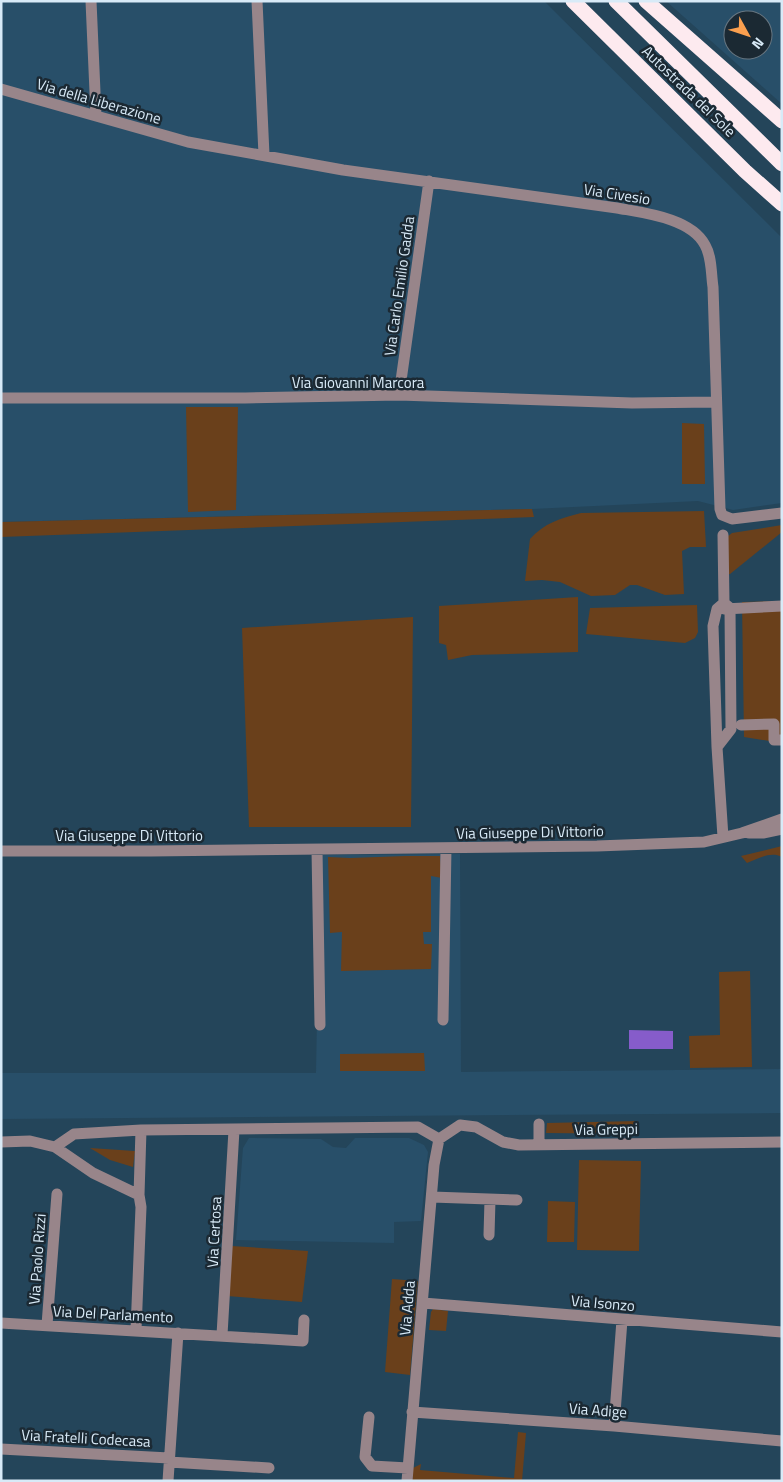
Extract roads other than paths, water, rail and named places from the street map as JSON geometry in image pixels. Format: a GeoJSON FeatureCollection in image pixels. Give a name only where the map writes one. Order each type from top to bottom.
{"type":"FeatureCollection","features":[{"type":"Feature","properties":{"kind":"highway","name":"Autostrada del Sole"},"geometry":{"type":"LineString","coordinates":[[573,1],[745,171],[782,204]]}},
{"type":"Feature","properties":{"kind":"highway","name":"Autostrada del Sole"},"geometry":{"type":"LineString","coordinates":[[616,1],[782,164]]}},
{"type":"Feature","properties":{"kind":"highway"},"geometry":{"type":"LineString","coordinates":[[646,1],[782,121]]}},
{"type":"Feature","properties":{"kind":"highway"},"geometry":{"type":"LineString","coordinates":[[745,171],[782,218]]}},
{"type":"Feature","properties":{"kind":"street"},"geometry":{"type":"LineString","coordinates":[[91,1],[96,115]]}},
{"type":"Feature","properties":{"kind":"street"},"geometry":{"type":"LineString","coordinates":[[257,1],[264,155]]}},
{"type":"Feature","properties":{"kind":"street","name":"Via della Liberazione"},"geometry":{"type":"LineString","coordinates":[[1,89],[188,142]]}},
{"type":"Feature","properties":{"kind":"street","name":"Via Civesio"},"geometry":{"type":"LineString","coordinates":[[188,142],[343,170],[618,208],[659,216],[690,229],[705,245],[709,256],[713,287],[715,402],[720,509],[722,515],[732,518],[782,513]]}},
{"type":"Feature","properties":{"kind":"street","name":"Via Carlo Emilio Gadda"},"geometry":{"type":"LineString","coordinates":[[399,395],[429,182]]}},
{"type":"Feature","properties":{"kind":"street","name":"Via Giovanni Marcora"},"geometry":{"type":"LineString","coordinates":[[1,398],[253,398],[399,395],[632,403],[715,402]]}},
{"type":"Feature","properties":{"kind":"street"},"geometry":{"type":"LineString","coordinates":[[717,747],[731,729],[731,663],[724,607],[724,535]]}},
{"type":"Feature","properties":{"kind":"street"},"geometry":{"type":"LineString","coordinates":[[724,607],[782,606]]}},
{"type":"Feature","properties":{"kind":"street"},"geometry":{"type":"LineString","coordinates":[[723,837],[717,747],[713,626],[724,607]]}},
{"type":"Feature","properties":{"kind":"street"},"geometry":{"type":"LineString","coordinates":[[714,665],[731,663]]}},
{"type":"Feature","properties":{"kind":"street"},"geometry":{"type":"LineString","coordinates":[[742,725],[774,724],[774,740],[782,740]]}},
{"type":"Feature","properties":{"kind":"street","name":"Via Giuseppe Di Vittorio"},"geometry":{"type":"LineString","coordinates":[[1,851],[317,850],[607,846],[704,842],[742,833],[782,819]]}},
{"type":"Feature","properties":{"kind":"street","name":"Via Giuseppe Di Vittorio"},"geometry":{"type":"LineString","coordinates":[[742,833],[763,833],[782,829]]}},
{"type":"Feature","properties":{"kind":"street"},"geometry":{"type":"LineString","coordinates":[[443,1020],[446,848]]}},
{"type":"Feature","properties":{"kind":"street"},"geometry":{"type":"LineString","coordinates":[[317,850],[320,1025]]}},
{"type":"Feature","properties":{"kind":"street"},"geometry":{"type":"LineString","coordinates":[[539,1145],[540,1124]]}},
{"type":"Feature","properties":{"kind":"street","name":"Via Greppi"},"geometry":{"type":"LineString","coordinates":[[439,1139],[460,1125],[476,1128],[503,1142],[519,1145],[782,1142]]}},
{"type":"Feature","properties":{"kind":"street"},"geometry":{"type":"LineString","coordinates":[[54,1147],[74,1134],[141,1130],[418,1128],[439,1139]]}},
{"type":"Feature","properties":{"kind":"street"},"geometry":{"type":"LineString","coordinates":[[136,1330],[142,1207],[139,1195],[141,1130]]}},
{"type":"Feature","properties":{"kind":"street","name":"Via Certosa"},"geometry":{"type":"LineString","coordinates":[[222,1335],[234,1130]]}},
{"type":"Feature","properties":{"kind":"street","name":"Via Adda"},"geometry":{"type":"LineString","coordinates":[[407,1481],[422,1303],[439,1139]]}},
{"type":"Feature","properties":{"kind":"street"},"geometry":{"type":"LineString","coordinates":[[1,1142],[41,1142],[54,1147],[93,1173],[139,1195]]}},
{"type":"Feature","properties":{"kind":"street","name":"Via Paolo Rizzi"},"geometry":{"type":"LineString","coordinates":[[47,1326],[57,1194]]}},
{"type":"Feature","properties":{"kind":"street"},"geometry":{"type":"LineString","coordinates":[[432,1198],[517,1200]]}},
{"type":"Feature","properties":{"kind":"street"},"geometry":{"type":"LineString","coordinates":[[490,1200],[490,1235]]}},
{"type":"Feature","properties":{"kind":"street","name":"Via Isonzo"},"geometry":{"type":"LineString","coordinates":[[422,1303],[782,1332]]}},
{"type":"Feature","properties":{"kind":"street","name":"Via Del Parlamento"},"geometry":{"type":"LineString","coordinates":[[1,1323],[303,1341],[304,1320]]}},
{"type":"Feature","properties":{"kind":"street"},"geometry":{"type":"LineString","coordinates":[[614,1426],[622,1320]]}},
{"type":"Feature","properties":{"kind":"street"},"geometry":{"type":"LineString","coordinates":[[168,1481],[178,1333]]}},
{"type":"Feature","properties":{"kind":"street","name":"Via Adige"},"geometry":{"type":"LineString","coordinates":[[412,1412],[614,1426],[782,1441]]}},
{"type":"Feature","properties":{"kind":"street"},"geometry":{"type":"LineString","coordinates":[[369,1417],[365,1457],[372,1466],[408,1468]]}},
{"type":"Feature","properties":{"kind":"street","name":"Via Fratelli Codecasa"},"geometry":{"type":"LineString","coordinates":[[1,1449],[269,1468]]}}]}
